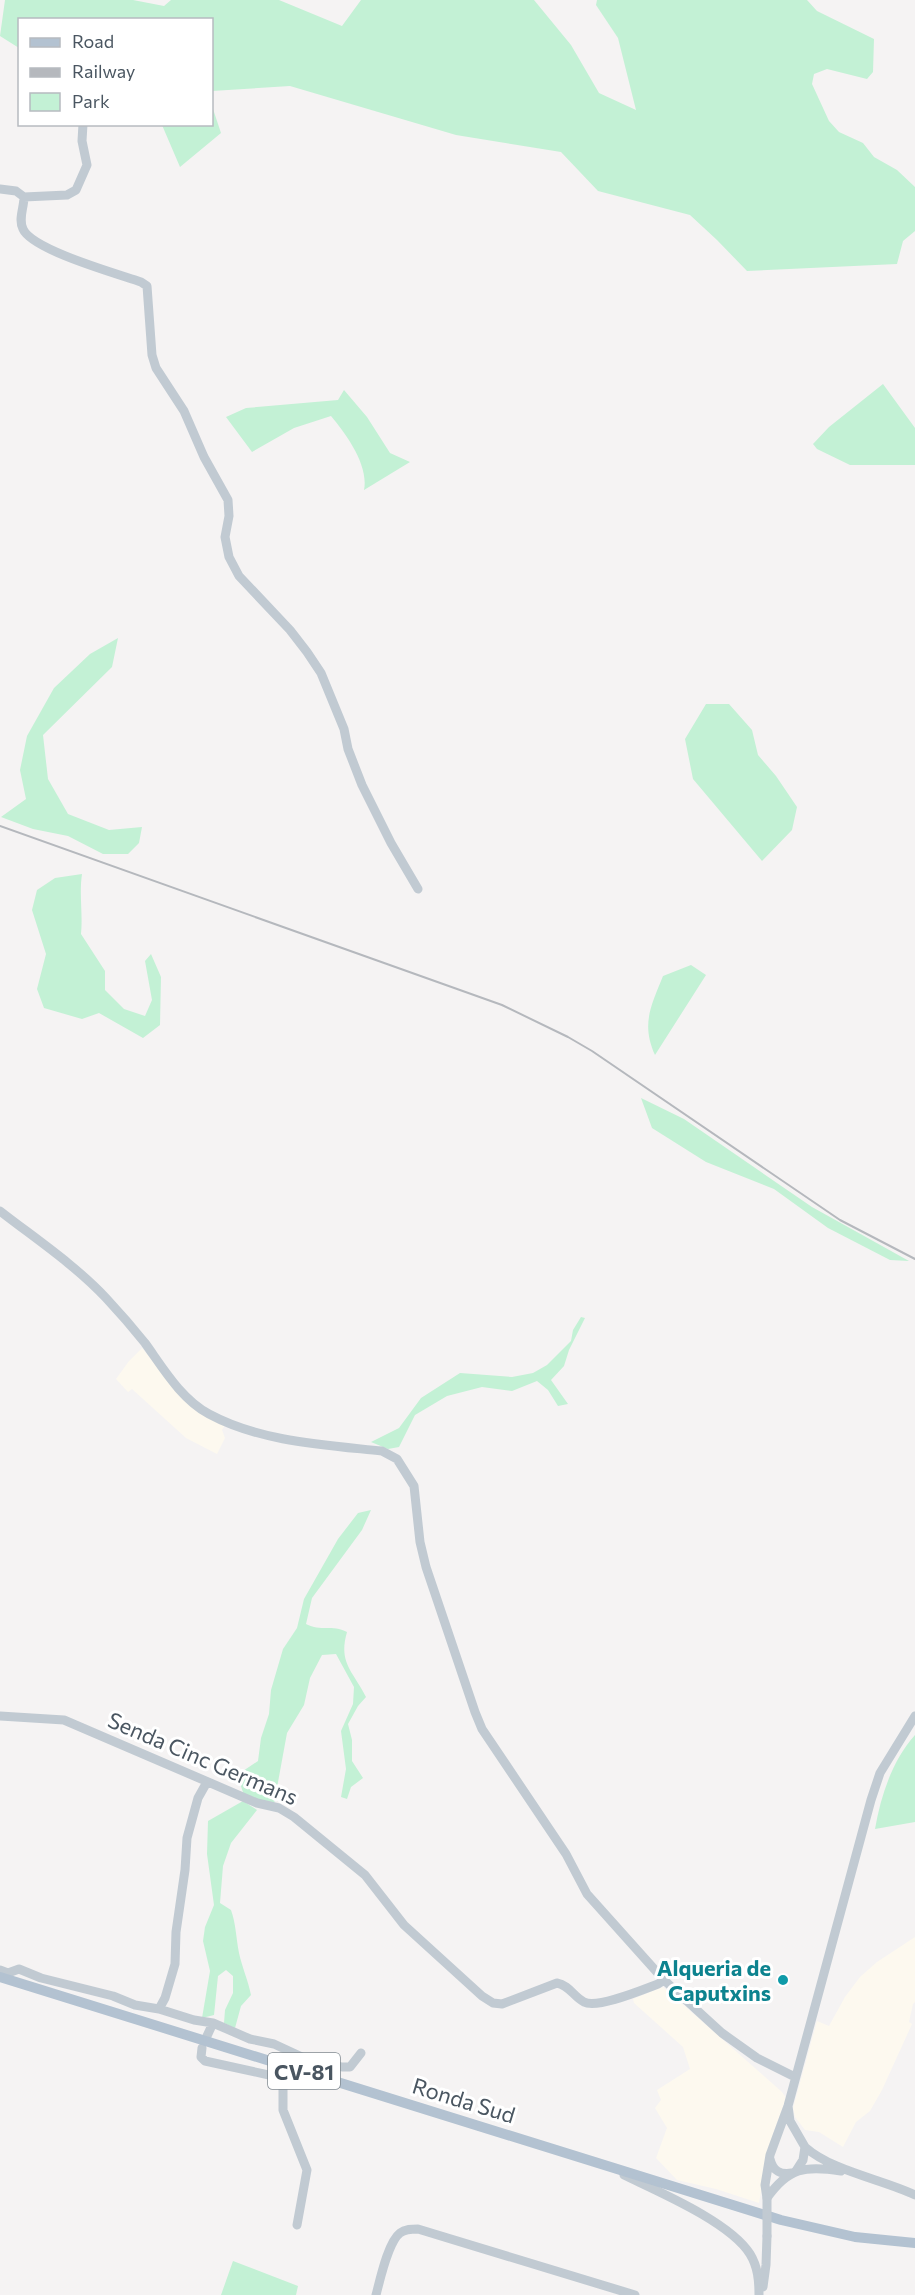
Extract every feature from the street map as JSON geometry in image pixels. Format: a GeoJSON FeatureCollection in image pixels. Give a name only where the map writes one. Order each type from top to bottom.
{"type":"FeatureCollection","features":[{"type":"Feature","properties":{"kind":"main road","name":"Ronda Sud"},"geometry":{"type":"LineString","coordinates":[[1,1976],[781,2220],[855,2237],[912,2241]]}},
{"type":"Feature","properties":{"kind":"street"},"geometry":{"type":"LineString","coordinates":[[0,189],[16,191],[24,197],[67,195],[76,189],[87,165],[82,141],[83,126]]}},
{"type":"Feature","properties":{"kind":"street"},"geometry":{"type":"LineString","coordinates":[[24,197],[20,218],[24,231],[35,241],[90,266],[147,286],[152,354],[156,368],[184,411],[204,457],[228,500],[229,516],[225,537],[229,557],[239,576],[290,630],[321,674],[337,710],[348,749],[362,785],[391,843],[418,889]]}},
{"type":"Feature","properties":{"kind":"street"},"geometry":{"type":"LineString","coordinates":[[0,1211],[70,1264],[105,1296],[186,1397],[202,1409],[236,1426],[282,1438],[382,1451],[397,1459],[414,1486],[420,1542],[426,1567],[482,1729],[566,1854],[587,1894],[664,1980],[722,2033],[757,2058],[795,2077]]}},
{"type":"Feature","properties":{"kind":"street","name":"Senda Cinc Germans"},"geometry":{"type":"LineString","coordinates":[[0,1716],[64,1720],[257,1803],[279,1808],[294,1817],[365,1875],[408,1929],[482,1996],[493,2003],[502,2004],[557,1983],[565,1985],[584,2002],[596,2005],[664,1980]]}},
{"type":"Feature","properties":{"kind":"street"},"geometry":{"type":"LineString","coordinates":[[760,2295],[766,2265],[765,2185],[770,2159],[788,2106],[871,1800],[885,1765],[915,1716]]}},
{"type":"Feature","properties":{"kind":"street"},"geometry":{"type":"LineString","coordinates":[[159,2009],[165,1998],[175,1964],[176,1932],[187,1838],[198,1798],[207,1782]]}},
{"type":"Feature","properties":{"kind":"street"},"geometry":{"type":"LineString","coordinates":[[1,1976],[19,1969],[41,1978],[113,1996],[135,2005],[213,2023],[250,2039],[274,2044],[302,2057],[342,2067],[350,2067],[361,2053]]}},
{"type":"Feature","properties":{"kind":"street"},"geometry":{"type":"LineString","coordinates":[[207,2036],[213,2023]]}},
{"type":"Feature","properties":{"kind":"street"},"geometry":{"type":"LineString","coordinates":[[202,2048],[201,2057],[205,2061],[278,2077],[283,2081],[283,2110],[307,2170],[297,2225]]}},
{"type":"Feature","properties":{"kind":"street"},"geometry":{"type":"LineString","coordinates":[[788,2106],[795,2132],[805,2147],[820,2158],[915,2195]]}},
{"type":"Feature","properties":{"kind":"street"},"geometry":{"type":"LineString","coordinates":[[777,2135],[785,2131],[795,2132]]}},
{"type":"Feature","properties":{"kind":"street"},"geometry":{"type":"LineString","coordinates":[[766,2198],[778,2183],[794,2172],[803,2160],[805,2147]]}},
{"type":"Feature","properties":{"kind":"street"},"geometry":{"type":"LineString","coordinates":[[770,2159],[772,2167],[778,2172],[825,2169],[849,2171]]}},
{"type":"Feature","properties":{"kind":"street"},"geometry":{"type":"LineString","coordinates":[[604,2164],[678,2202],[740,2242],[752,2256],[756,2266],[760,2295]]}},
{"type":"Feature","properties":{"kind":"street"},"geometry":{"type":"LineString","coordinates":[[891,2185],[915,2190]]}},
{"type":"Feature","properties":{"kind":"street"},"geometry":{"type":"LineString","coordinates":[[376,2295],[394,2241],[401,2233],[411,2229],[435,2233],[635,2295]]}},
{"type":"Feature","properties":{"kind":"shaded area"},"geometry":{"type":"Polygon","coordinates":[[[142,1348],[182,1398],[225,1425],[222,1430],[225,1438],[217,1454],[186,1438],[132,1389],[128,1392],[116,1379],[142,1348]]]}},
{"type":"Feature","properties":{"kind":"shaded area"},"geometry":{"type":"Polygon","coordinates":[[[915,1937],[915,2002],[909,2022],[912,2024],[882,2090],[870,2111],[856,2122],[843,2147],[819,2132],[805,2130],[795,2117],[793,2108],[817,2021],[829,2026],[845,1997],[860,1977],[877,1962],[915,1937]]]}},
{"type":"Feature","properties":{"kind":"shaded area"},"geometry":{"type":"Polygon","coordinates":[[[663,1987],[786,2098],[770,2142],[759,2203],[716,2189],[677,2180],[656,2158],[667,2128],[655,2108],[661,2100],[657,2090],[690,2069],[683,2047],[634,2003],[633,1999],[663,1987]]]}},
{"type":"Feature","properties":{"kind":"green space"},"geometry":{"type":"Polygon","coordinates":[[[5,0],[133,0],[164,6],[171,0],[279,0],[342,26],[361,0],[534,0],[571,45],[599,93],[636,110],[618,38],[596,5],[597,0],[807,0],[817,11],[874,39],[873,72],[867,79],[827,69],[814,74],[812,84],[829,121],[839,132],[863,143],[874,157],[897,170],[915,187],[915,231],[903,241],[897,264],[747,271],[690,215],[598,191],[561,152],[456,135],[290,86],[213,91],[213,18],[18,18],[18,47],[0,36],[5,0]]]}},
{"type":"Feature","properties":{"kind":"green space"},"geometry":{"type":"Polygon","coordinates":[[[213,109],[221,133],[180,167],[162,126],[213,126],[213,109]]]}},
{"type":"Feature","properties":{"kind":"green space"},"geometry":{"type":"Polygon","coordinates":[[[883,384],[915,428],[915,465],[850,465],[817,449],[813,444],[829,427],[883,384]]]}},
{"type":"Feature","properties":{"kind":"green space"},"geometry":{"type":"Polygon","coordinates":[[[344,390],[367,417],[390,453],[410,462],[364,490],[365,480],[360,460],[331,416],[294,428],[252,452],[226,417],[246,408],[338,400],[344,390]]]}},
{"type":"Feature","properties":{"kind":"green space"},"geometry":{"type":"Polygon","coordinates":[[[118,638],[112,667],[43,735],[48,779],[68,814],[109,830],[142,827],[139,843],[128,854],[103,854],[68,836],[33,829],[1,817],[26,799],[20,770],[27,736],[54,688],[90,654],[118,638]]]}},
{"type":"Feature","properties":{"kind":"green space"},"geometry":{"type":"Polygon","coordinates":[[[706,704],[729,704],[752,730],[758,755],[776,776],[797,807],[792,830],[762,861],[693,779],[685,739],[706,704]]]}},
{"type":"Feature","properties":{"kind":"green space"},"geometry":{"type":"Polygon","coordinates":[[[82,874],[81,934],[105,971],[105,990],[124,1009],[145,1016],[152,1000],[145,961],[151,954],[161,977],[160,1025],[143,1038],[99,1013],[82,1019],[44,1008],[37,989],[46,954],[32,910],[37,890],[55,878],[82,874]]]}},
{"type":"Feature","properties":{"kind":"green space"},"geometry":{"type":"Polygon","coordinates":[[[691,965],[706,975],[655,1055],[648,1024],[663,976],[691,965]]]}},
{"type":"Feature","properties":{"kind":"green space"},"geometry":{"type":"Polygon","coordinates":[[[641,1098],[684,1119],[812,1207],[909,1261],[890,1260],[828,1228],[774,1189],[706,1162],[652,1128],[641,1098]]]}},
{"type":"Feature","properties":{"kind":"green space"},"geometry":{"type":"Polygon","coordinates":[[[581,1317],[585,1318],[569,1350],[564,1366],[551,1380],[568,1404],[558,1406],[548,1390],[537,1381],[512,1391],[482,1387],[447,1396],[415,1415],[399,1447],[388,1449],[371,1442],[399,1428],[421,1398],[460,1373],[512,1377],[533,1373],[547,1365],[571,1341],[573,1330],[581,1317]]]}},
{"type":"Feature","properties":{"kind":"green space"},"geometry":{"type":"Polygon","coordinates":[[[371,1510],[362,1530],[312,1598],[306,1624],[317,1628],[336,1628],[347,1632],[344,1652],[348,1666],[366,1697],[348,1724],[352,1740],[352,1761],[363,1778],[351,1787],[347,1799],[341,1797],[346,1769],[341,1731],[353,1704],[354,1687],[336,1654],[322,1655],[310,1678],[304,1705],[287,1733],[274,1804],[244,1795],[237,1775],[258,1761],[261,1738],[269,1714],[271,1690],[283,1649],[297,1628],[304,1599],[338,1539],[358,1513],[371,1510]]]}},
{"type":"Feature","properties":{"kind":"green space"},"geometry":{"type":"Polygon","coordinates":[[[915,1735],[915,1822],[875,1829],[894,1767],[915,1735]]]}},
{"type":"Feature","properties":{"kind":"green space"},"geometry":{"type":"Polygon","coordinates":[[[243,1801],[257,1810],[231,1843],[223,1866],[220,1903],[231,1910],[239,1953],[251,1995],[241,2006],[235,2028],[224,2023],[225,2010],[233,1993],[233,1976],[226,1970],[218,1976],[214,2015],[202,2018],[210,1971],[203,1941],[205,1927],[214,1905],[207,1854],[208,1821],[243,1801]]]}},
{"type":"Feature","properties":{"kind":"green space"},"geometry":{"type":"Polygon","coordinates":[[[233,2261],[298,2286],[296,2295],[221,2295],[233,2261]]]}},
{"type":"Feature","properties":{"kind":"railway"},"geometry":{"type":"LineString","coordinates":[[0,826],[502,1005],[592,1051],[840,1220],[915,1259]]}},
{"type":"Feature","properties":{"kind":"place","name":"Alqueria de Caputxins"},"geometry":{"type":"Point","coordinates":[783,1980]}}]}
